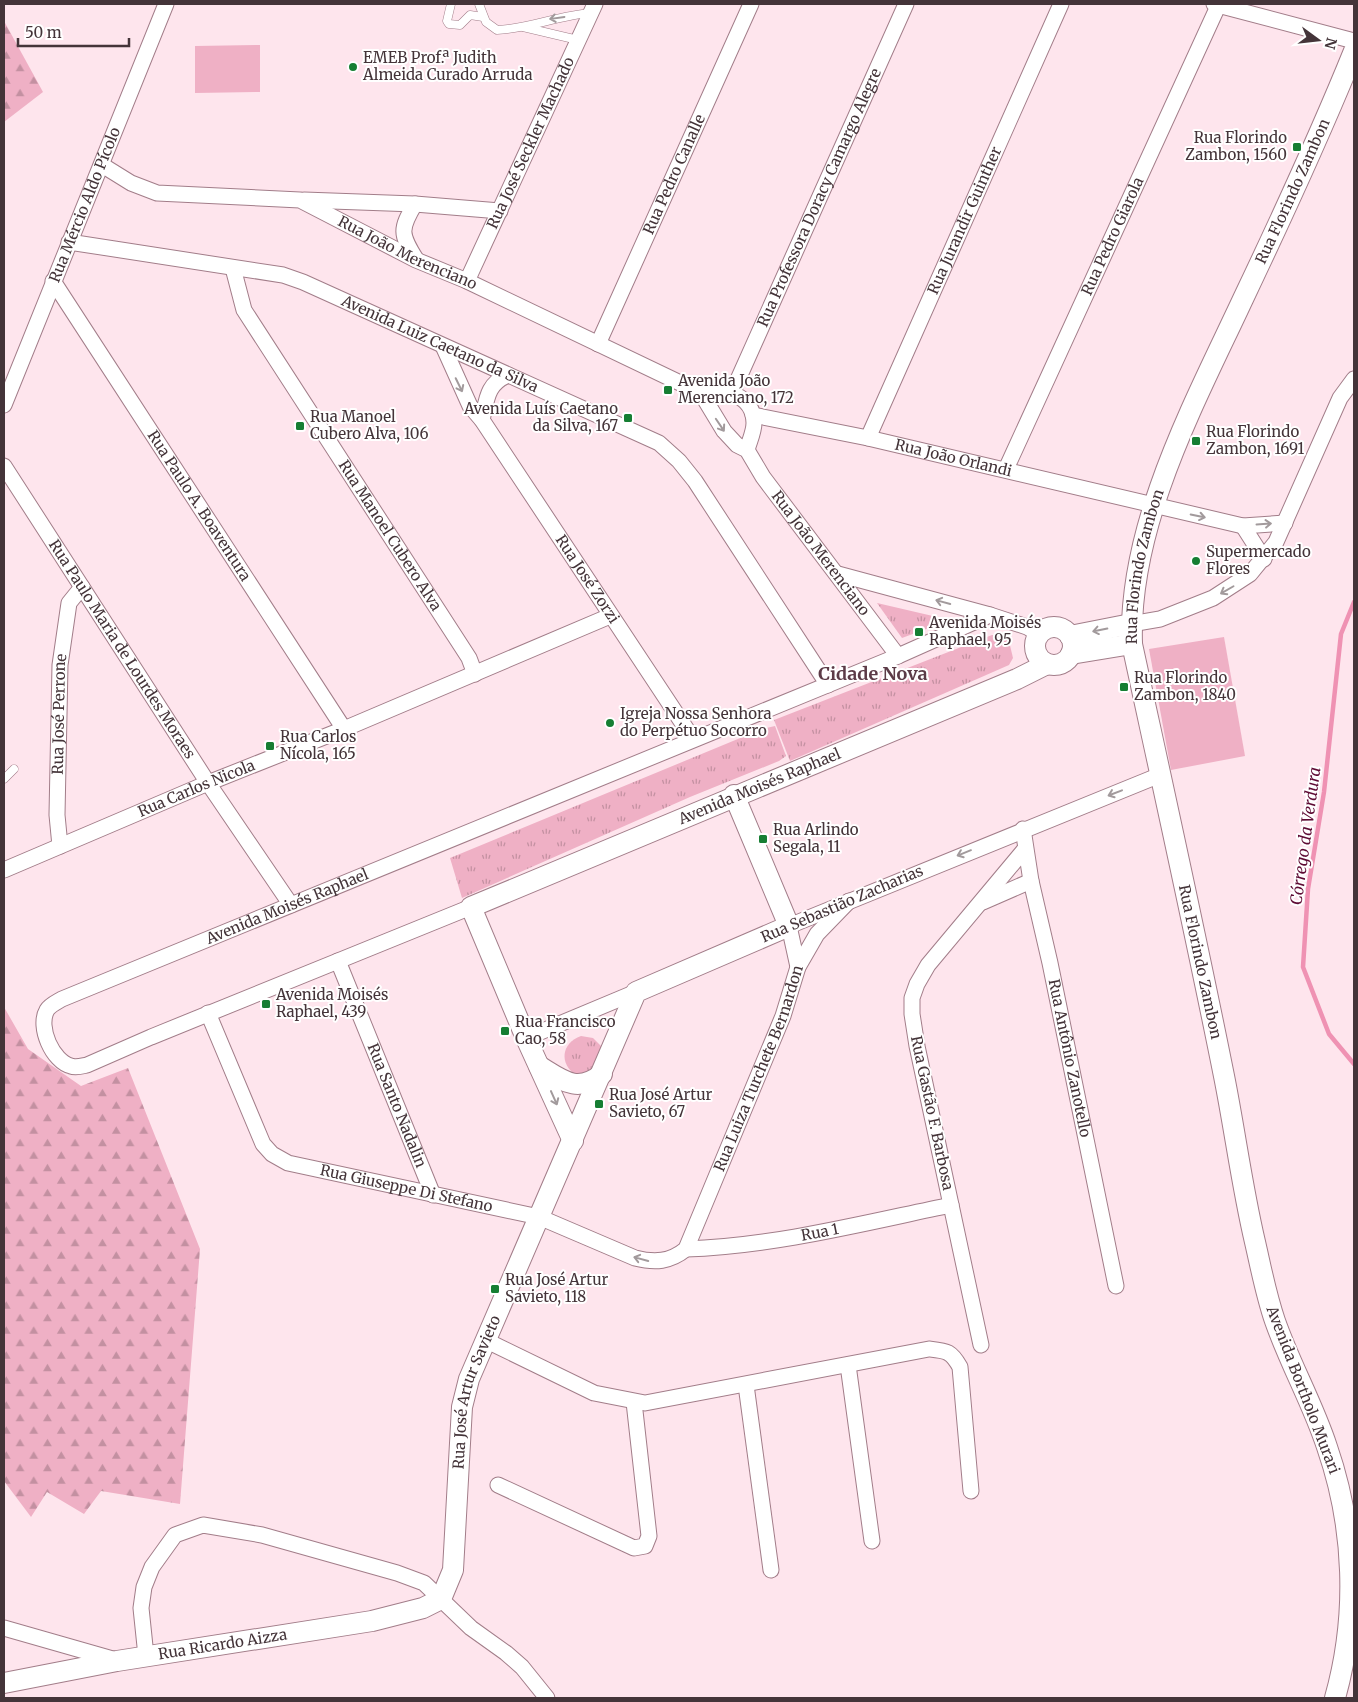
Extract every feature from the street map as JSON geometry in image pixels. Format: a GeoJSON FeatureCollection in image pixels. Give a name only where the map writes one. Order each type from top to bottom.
{"type":"FeatureCollection","features":[{"type":"Feature","properties":{"kind":"street","name":"Rua Mércio Aldo Pícolo"},"geometry":{"type":"LineString","coordinates":[[4,405],[166,4]]}},
{"type":"Feature","properties":{"kind":"street","name":"Rua Pedro Canalle"},"geometry":{"type":"LineString","coordinates":[[598,344],[751,4]]}},
{"type":"Feature","properties":{"kind":"street","name":"Rua Professora Doracy Camargo Alegre"},"geometry":{"type":"LineString","coordinates":[[732,393],[906,4]]}},
{"type":"Feature","properties":{"kind":"street","name":"Rua Jurandir Guinther"},"geometry":{"type":"LineString","coordinates":[[868,438],[1060,4]]}},
{"type":"Feature","properties":{"kind":"street"},"geometry":{"type":"LineString","coordinates":[[1217,4],[1354,41]]}},
{"type":"Feature","properties":{"kind":"street","name":"Rua Pedro Giarola"},"geometry":{"type":"LineString","coordinates":[[1006,469],[1217,4]]}},
{"type":"Feature","properties":{"kind":"street","name":"Rua José Seckler Machado"},"geometry":{"type":"LineString","coordinates":[[467,281],[593,9]]}},
{"type":"Feature","properties":{"kind":"street","name":"Rua Florindo Zambon"},"geometry":{"type":"LineString","coordinates":[[1252,1230],[1224,1074],[1131,634],[1136,580],[1153,506],[1184,429],[1315,147],[1354,51]]}},
{"type":"Feature","properties":{"kind":"street","name":"Rua João Merenciano"},"geometry":{"type":"LineString","coordinates":[[102,165],[131,183],[157,192],[300,200],[416,260],[467,281],[701,393],[724,431],[737,445],[746,450],[763,477],[898,656]]}},
{"type":"Feature","properties":{"kind":"street"},"geometry":{"type":"LineString","coordinates":[[300,200],[415,204],[500,210]]}},
{"type":"Feature","properties":{"kind":"street"},"geometry":{"type":"LineString","coordinates":[[415,204],[405,222],[403,237],[416,260]]}},
{"type":"Feature","properties":{"kind":"street","name":"Avenida Luiz Caetano da Silva"},"geometry":{"type":"LineString","coordinates":[[69,242],[282,275],[302,282],[659,443],[680,461],[828,685]]}},
{"type":"Feature","properties":{"kind":"street","name":"Rua Manoel Cubero Alva"},"geometry":{"type":"LineString","coordinates":[[233,268],[244,310],[468,658],[475,674]]}},
{"type":"Feature","properties":{"kind":"street","name":"Rua Paulo A. Boaventura"},"geometry":{"type":"LineString","coordinates":[[53,281],[344,729]]}},
{"type":"Feature","properties":{"kind":"street","name":"Rua José Zorzi"},"geometry":{"type":"LineString","coordinates":[[443,346],[470,406],[482,420],[693,739]]}},
{"type":"Feature","properties":{"kind":"street"},"geometry":{"type":"LineString","coordinates":[[482,420],[490,390],[496,380],[508,375]]}},
{"type":"Feature","properties":{"kind":"street"},"geometry":{"type":"LineString","coordinates":[[1070,645],[1131,634],[1154,621],[1213,598],[1250,574],[1276,542],[1340,398],[1354,379]]}},
{"type":"Feature","properties":{"kind":"street","name":"Rua João Merenciano"},"geometry":{"type":"LineString","coordinates":[[701,393],[718,389],[732,393]]}},
{"type":"Feature","properties":{"kind":"street"},"geometry":{"type":"LineString","coordinates":[[732,393],[740,398],[753,415],[754,424],[746,450]]}},
{"type":"Feature","properties":{"kind":"street","name":"Rua João Orlandi"},"geometry":{"type":"LineString","coordinates":[[753,415],[868,438],[1006,469],[1153,506],[1243,526],[1285,523]]}},
{"type":"Feature","properties":{"kind":"street","name":"Rua Paulo Maria de Lourdes Moraes"},"geometry":{"type":"LineString","coordinates":[[4,466],[208,783],[291,905]]}},
{"type":"Feature","properties":{"kind":"street"},"geometry":{"type":"LineString","coordinates":[[1243,526],[1264,559]]}},
{"type":"Feature","properties":{"kind":"street"},"geometry":{"type":"LineString","coordinates":[[838,574],[990,614],[1027,627],[1039,634]]}},
{"type":"Feature","properties":{"kind":"street","name":"Rua José Perrone"},"geometry":{"type":"LineString","coordinates":[[60,846],[57,815],[60,665],[69,603],[82,587]]}},
{"type":"Feature","properties":{"kind":"street","name":"Avenida Moisés Raphael"},"geometry":{"type":"LineString","coordinates":[[990,614],[898,656],[62,999],[47,1010],[44,1024],[50,1046],[59,1059],[71,1066],[87,1066],[208,1013],[472,907],[1017,679],[1047,664]]}},
{"type":"Feature","properties":{"kind":"street","name":"Rua Carlos Nicola"},"geometry":{"type":"LineString","coordinates":[[4,870],[610,616]]}},
{"type":"Feature","properties":{"kind":"street"},"geometry":{"type":"LineString","coordinates":[[1051,627],[1058,628],[1070,645],[1061,664],[1047,664],[1042,661],[1036,651],[1036,640],[1039,634],[1051,627]]}},
{"type":"Feature","properties":{"kind":"street","name":"Rua Sebastião Zacharias"},"geometry":{"type":"LineString","coordinates":[[526,1038],[849,900],[1160,775]]}},
{"type":"Feature","properties":{"kind":"street"},"geometry":{"type":"LineString","coordinates":[[734,796],[789,926],[798,967]]}},
{"type":"Feature","properties":{"kind":"street","name":"Rua Antônio Zanotello"},"geometry":{"type":"LineString","coordinates":[[1023,829],[1031,881],[1052,972],[1116,1286]]}},
{"type":"Feature","properties":{"kind":"street","name":"Rua Gastão F. Barbosa"},"geometry":{"type":"LineString","coordinates":[[981,1345],[917,1046],[912,1014],[912,998],[917,984],[928,965],[983,902],[1025,849]]}},
{"type":"Feature","properties":{"kind":"street"},"geometry":{"type":"LineString","coordinates":[[983,902],[1031,881]]}},
{"type":"Feature","properties":{"kind":"street","name":"Rua Luiza Turchete Bernardon"},"geometry":{"type":"LineString","coordinates":[[686,1249],[782,1016],[798,967],[828,921],[849,900]]}},
{"type":"Feature","properties":{"kind":"street"},"geometry":{"type":"LineString","coordinates":[[472,907],[526,1038],[573,1141]]}},
{"type":"Feature","properties":{"kind":"street","name":"Rua Santo Nadalin"},"geometry":{"type":"LineString","coordinates":[[338,961],[433,1195]]}},
{"type":"Feature","properties":{"kind":"street","name":"Rua José Artur Savieto"},"geometry":{"type":"LineString","coordinates":[[445,1591],[455,1554],[462,1408],[469,1379],[636,992]]}},
{"type":"Feature","properties":{"kind":"street","name":"Rua Giuseppe Di Stefano"},"geometry":{"type":"LineString","coordinates":[[208,1013],[263,1144],[272,1154],[288,1163],[539,1217],[635,1258],[650,1262],[664,1261],[677,1257],[686,1249]]}},
{"type":"Feature","properties":{"kind":"street"},"geometry":{"type":"LineString","coordinates":[[539,1066],[561,1079],[578,1085],[589,1083],[602,1074]]}},
{"type":"Feature","properties":{"kind":"street","name":"Rua 1"},"geometry":{"type":"LineString","coordinates":[[686,1249],[724,1248],[762,1242],[951,1205]]}},
{"type":"Feature","properties":{"kind":"street","name":"Avenida Bortholo Murari"},"geometry":{"type":"LineString","coordinates":[[1252,1230],[1275,1322],[1327,1446],[1339,1486],[1348,1534],[1354,1592],[1352,1628],[1346,1660],[1335,1698]]}},
{"type":"Feature","properties":{"kind":"street"},"geometry":{"type":"LineString","coordinates":[[485,1340],[594,1393],[645,1403],[669,1400],[929,1348],[945,1350],[954,1356],[960,1367],[971,1491]]}},
{"type":"Feature","properties":{"kind":"street"},"geometry":{"type":"LineString","coordinates":[[848,1365],[872,1541]]}},
{"type":"Feature","properties":{"kind":"street"},"geometry":{"type":"LineString","coordinates":[[746,1385],[771,1570]]}},
{"type":"Feature","properties":{"kind":"street"},"geometry":{"type":"LineString","coordinates":[[498,1485],[634,1548],[645,1546],[649,1536],[634,1402]]}},
{"type":"Feature","properties":{"kind":"street"},"geometry":{"type":"LineString","coordinates":[[146,1656],[141,1608],[144,1588],[152,1567],[175,1535],[203,1525],[262,1535],[397,1573],[445,1591],[471,1628],[522,1667],[546,1698]]}},
{"type":"Feature","properties":{"kind":"street","name":"Rua Ricardo Aizza"},"geometry":{"type":"LineString","coordinates":[[4,1683],[146,1656],[372,1621],[424,1608],[445,1591]]}},
{"type":"Feature","properties":{"kind":"street"},"geometry":{"type":"LineString","coordinates":[[4,1628],[117,1661]]}},
{"type":"Feature","properties":{"kind":"lane"},"geometry":{"type":"LineString","coordinates":[[450,4],[447,21],[449,24],[460,24],[470,15],[483,17]]}},
{"type":"Feature","properties":{"kind":"lane"},"geometry":{"type":"LineString","coordinates":[[479,4],[488,25],[497,30],[523,27],[593,9]]}},
{"type":"Feature","properties":{"kind":"lane"},"geometry":{"type":"LineString","coordinates":[[523,27],[578,40]]}},
{"type":"Feature","properties":{"kind":"lane"},"geometry":{"type":"LineString","coordinates":[[4,779],[14,769]]}},
{"type":"Feature","properties":{"kind":"green space"},"geometry":{"type":"Polygon","coordinates":[[[4,21],[43,92],[4,122],[4,21]]]}},
{"type":"Feature","properties":{"kind":"green space"},"geometry":{"type":"Polygon","coordinates":[[[260,45],[260,92],[195,93],[195,46],[260,45]]]}},
{"type":"Feature","properties":{"kind":"green space"},"geometry":{"type":"Polygon","coordinates":[[[877,603],[950,620],[902,638],[877,603]]]}},
{"type":"Feature","properties":{"kind":"green space"},"geometry":{"type":"Polygon","coordinates":[[[992,635],[1008,637],[1013,658],[1009,665],[790,761],[774,720],[992,635]]]}},
{"type":"Feature","properties":{"kind":"green space"},"geometry":{"type":"Polygon","coordinates":[[[1224,637],[1245,756],[1171,770],[1149,649],[1224,637]]]}},
{"type":"Feature","properties":{"kind":"green space"},"geometry":{"type":"Polygon","coordinates":[[[775,726],[786,756],[779,761],[690,797],[462,898],[450,858],[762,729],[775,726]]]}},
{"type":"Feature","properties":{"kind":"green space"},"geometry":{"type":"Polygon","coordinates":[[[4,1007],[28,1049],[81,1086],[128,1068],[200,1249],[180,1504],[101,1491],[84,1514],[47,1492],[31,1517],[4,1481],[4,1007]]]}},
{"type":"Feature","properties":{"kind":"green space"},"geometry":{"type":"Polygon","coordinates":[[[581,1036],[593,1038],[602,1047],[596,1073],[576,1075],[567,1065],[565,1060],[566,1049],[574,1039],[581,1036]]]}},
{"type":"Feature","properties":{"kind":"waterway","name":"Córrego da Verdura"},"geometry":{"type":"LineString","coordinates":[[1354,602],[1341,634],[1324,792],[1308,889],[1303,967],[1329,1034],[1354,1064]]}},
{"type":"Feature","properties":{"kind":"place","name":"EMEB Prof.ª Judith Almeida Curado Arruda"},"geometry":{"type":"Point","coordinates":[353,67]}},
{"type":"Feature","properties":{"kind":"place","name":"Rua Florindo Zambon, 1560"},"geometry":{"type":"Point","coordinates":[1297,147]}},
{"type":"Feature","properties":{"kind":"place","name":"Avenida João Merenciano, 172"},"geometry":{"type":"Point","coordinates":[668,390]}},
{"type":"Feature","properties":{"kind":"place","name":"Avenida Luís Caetano da Silva, 167"},"geometry":{"type":"Point","coordinates":[628,418]}},
{"type":"Feature","properties":{"kind":"place","name":"Rua Manoel Cubero Alva, 106"},"geometry":{"type":"Point","coordinates":[300,426]}},
{"type":"Feature","properties":{"kind":"place","name":"Rua Florindo Zambon, 1691"},"geometry":{"type":"Point","coordinates":[1196,441]}},
{"type":"Feature","properties":{"kind":"place","name":"Supermercado Flores"},"geometry":{"type":"Point","coordinates":[1196,561]}},
{"type":"Feature","properties":{"kind":"place","name":"Avenida Moisés Raphael, 95"},"geometry":{"type":"Point","coordinates":[919,632]}},
{"type":"Feature","properties":{"kind":"place","name":"Rua Florindo Zambon, 1840"},"geometry":{"type":"Point","coordinates":[1124,687]}},
{"type":"Feature","properties":{"kind":"place","name":"Igreja Nossa Senhora do Perpétuo Socorro"},"geometry":{"type":"Point","coordinates":[610,723]}},
{"type":"Feature","properties":{"kind":"place","name":"Rua Carlos Nícola, 165"},"geometry":{"type":"Point","coordinates":[270,746]}},
{"type":"Feature","properties":{"kind":"place","name":"Rua Arlindo Segala, 11"},"geometry":{"type":"Point","coordinates":[763,839]}},
{"type":"Feature","properties":{"kind":"place","name":"Avenida Moisés Raphael, 439"},"geometry":{"type":"Point","coordinates":[266,1004]}},
{"type":"Feature","properties":{"kind":"place","name":"Rua Francisco Cao, 58"},"geometry":{"type":"Point","coordinates":[505,1031]}},
{"type":"Feature","properties":{"kind":"place","name":"Rua José Artur Savieto, 67"},"geometry":{"type":"Point","coordinates":[599,1104]}},
{"type":"Feature","properties":{"kind":"place","name":"Rua José Artur Savieto, 118"},"geometry":{"type":"Point","coordinates":[495,1289]}},
{"type":"Feature","properties":{"kind":"district","name":"Cidade Nova"},"geometry":{"type":"Point","coordinates":[873,674]}}]}
